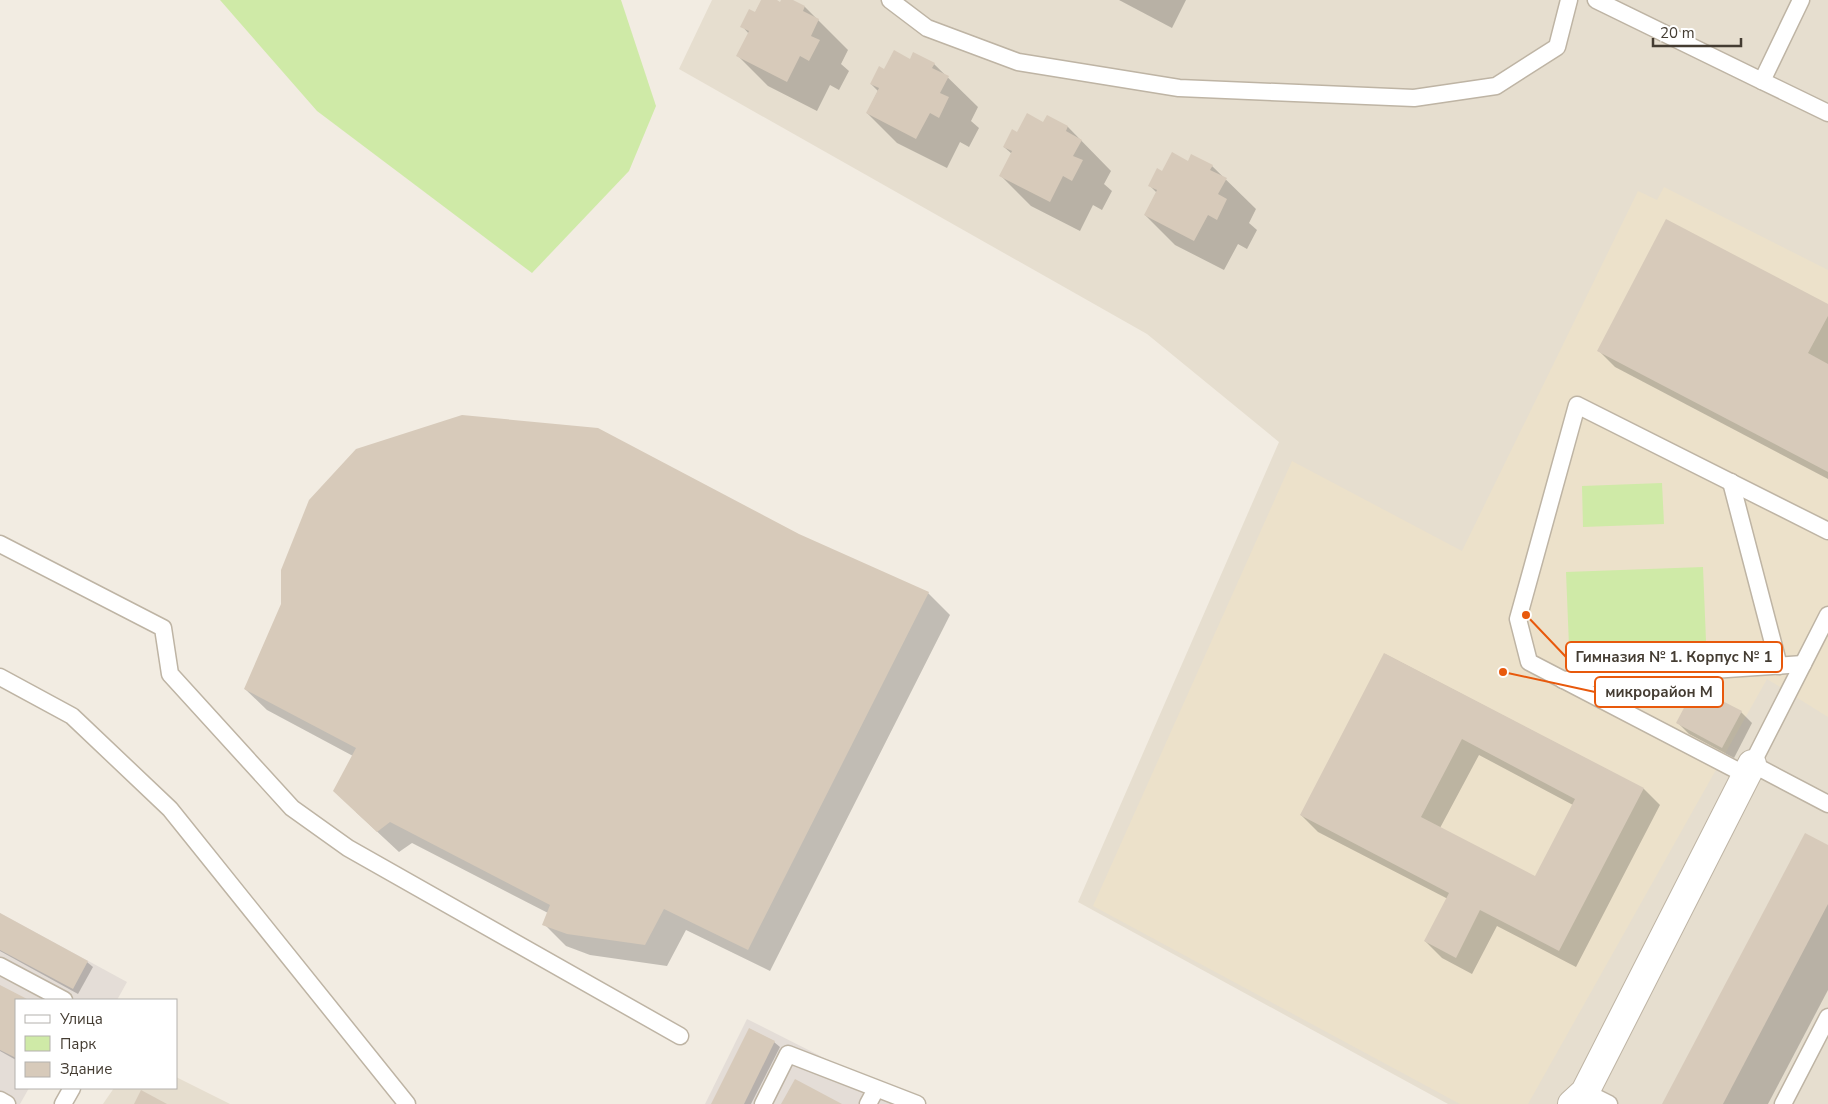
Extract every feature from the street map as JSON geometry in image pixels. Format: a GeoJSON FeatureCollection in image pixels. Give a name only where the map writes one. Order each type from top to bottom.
{"type":"FeatureCollection","features":[{"type":"Feature","properties":{"kind":"street"},"geometry":{"type":"LineString","coordinates":[[1579,1098],[1749,769]]}},
{"type":"Feature","properties":{"kind":"lane"},"geometry":{"type":"LineString","coordinates":[[890,0],[927,28],[1018,62],[1179,88],[1414,98],[1496,86],[1557,47],[1569,0]]}},
{"type":"Feature","properties":{"kind":"lane"},"geometry":{"type":"LineString","coordinates":[[1596,0],[1828,113]]}},
{"type":"Feature","properties":{"kind":"lane"},"geometry":{"type":"LineString","coordinates":[[1762,81],[1801,0]]}},
{"type":"Feature","properties":{"kind":"lane"},"geometry":{"type":"LineString","coordinates":[[1828,531],[1577,405],[1518,619],[1529,662],[1749,769],[1828,804]]}},
{"type":"Feature","properties":{"kind":"lane"},"geometry":{"type":"LineString","coordinates":[[1731,482],[1779,666]]}},
{"type":"Feature","properties":{"kind":"lane"},"geometry":{"type":"LineString","coordinates":[[0,544],[163,628],[170,674],[292,808],[348,848],[680,1036]]}},
{"type":"Feature","properties":{"kind":"lane"},"geometry":{"type":"LineString","coordinates":[[1749,769],[1828,615]]}},
{"type":"Feature","properties":{"kind":"lane"},"geometry":{"type":"LineString","coordinates":[[1563,680],[1803,664]]}},
{"type":"Feature","properties":{"kind":"lane"},"geometry":{"type":"LineString","coordinates":[[0,676],[72,716],[170,808],[407,1104]]}},
{"type":"Feature","properties":{"kind":"lane"},"geometry":{"type":"LineString","coordinates":[[0,966],[62,999]]}},
{"type":"Feature","properties":{"kind":"lane"},"geometry":{"type":"LineString","coordinates":[[1783,1104],[1828,1017]]}},
{"type":"Feature","properties":{"kind":"lane"},"geometry":{"type":"LineString","coordinates":[[763,1104],[788,1054],[917,1104]]}},
{"type":"Feature","properties":{"kind":"lane"},"geometry":{"type":"LineString","coordinates":[[63,1104],[71,1089]]}},
{"type":"Feature","properties":{"kind":"lane"},"geometry":{"type":"LineString","coordinates":[[868,1104],[876,1089]]}},
{"type":"Feature","properties":{"kind":"lane"},"geometry":{"type":"LineString","coordinates":[[1579,1098],[1609,1104]]}},
{"type":"Feature","properties":{"kind":"lane"},"geometry":{"type":"LineString","coordinates":[[0,1100],[7,1104]]}},
{"type":"Feature","properties":{"kind":"shaded area"},"geometry":{"type":"Polygon","coordinates":[[[712,0],[1828,0],[1828,1104],[1448,1104],[1078,902],[1279,442],[1147,334],[679,69],[712,0]]]}},
{"type":"Feature","properties":{"kind":"shaded area"},"geometry":{"type":"Polygon","coordinates":[[[1664,187],[1828,270],[1828,717],[1767,679],[1528,1104],[1460,1104],[1093,906],[1292,461],[1462,551],[1638,191],[1657,200],[1664,187]]]}},
{"type":"Feature","properties":{"kind":"shaded area"},"geometry":{"type":"Polygon","coordinates":[[[0,913],[127,982],[118,999],[15,999],[15,1089],[28,1089],[20,1104],[7,1104],[0,1100],[0,913]]]}},
{"type":"Feature","properties":{"kind":"shaded area"},"geometry":{"type":"Polygon","coordinates":[[[747,1019],[915,1104],[705,1104],[747,1019]]]}},
{"type":"Feature","properties":{"kind":"shaded area"},"geometry":{"type":"Polygon","coordinates":[[[178,1078],[230,1104],[103,1104],[113,1089],[178,1089],[178,1078]]]}},
{"type":"Feature","properties":{"kind":"green space"},"geometry":{"type":"Polygon","coordinates":[[[220,0],[621,0],[656,106],[629,171],[532,273],[317,111],[220,0]]]}},
{"type":"Feature","properties":{"kind":"green space"},"geometry":{"type":"Polygon","coordinates":[[[1662,483],[1664,524],[1583,527],[1582,486],[1662,483]]]}},
{"type":"Feature","properties":{"kind":"green space"},"geometry":{"type":"Polygon","coordinates":[[[1703,567],[1706,641],[1569,646],[1566,572],[1703,567]]]}},
{"type":"Feature","properties":{"kind":"building"},"geometry":{"type":"Polygon","coordinates":[[[761,0],[777,0],[780,2],[781,0],[793,0],[805,6],[803,11],[819,19],[811,36],[820,40],[809,61],[800,56],[787,82],[736,56],[749,31],[740,27],[749,9],[755,12],[761,0]]]}},
{"type":"Feature","properties":{"kind":"building"},"geometry":{"type":"Polygon","coordinates":[[[894,50],[910,59],[913,52],[935,63],[932,68],[949,76],[940,93],[949,97],[939,118],[930,113],[916,139],[866,113],[879,88],[870,84],[879,66],[884,69],[894,50]]]}},
{"type":"Feature","properties":{"kind":"building"},"geometry":{"type":"Polygon","coordinates":[[[1027,113],[1043,122],[1047,115],[1068,126],[1066,131],[1082,140],[1073,156],[1083,160],[1072,181],[1063,176],[1050,202],[999,176],[1012,151],[1003,147],[1012,129],[1017,132],[1027,113]]]}},
{"type":"Feature","properties":{"kind":"building"},"geometry":{"type":"Polygon","coordinates":[[[1172,152],[1188,161],[1191,154],[1213,165],[1210,170],[1227,178],[1218,194],[1227,199],[1217,220],[1208,215],[1194,241],[1144,215],[1157,190],[1148,186],[1157,168],[1162,171],[1172,152]]]}},
{"type":"Feature","properties":{"kind":"building"},"geometry":{"type":"Polygon","coordinates":[[[1666,219],[1828,304],[1828,316],[1808,353],[1828,364],[1828,472],[1597,351],[1666,219]]]}},
{"type":"Feature","properties":{"kind":"building"},"geometry":{"type":"Polygon","coordinates":[[[462,415],[598,428],[799,534],[929,592],[748,950],[664,909],[645,945],[567,934],[542,925],[550,905],[390,822],[377,832],[333,791],[356,748],[244,689],[281,604],[281,570],[309,500],[356,449],[462,415]]]}},
{"type":"Feature","properties":{"kind":"building"},"geometry":{"type":"Polygon","coordinates":[[[1384,653],[1644,788],[1559,951],[1480,910],[1456,958],[1424,941],[1449,893],[1300,815],[1384,653]],[[1462,739],[1421,817],[1535,876],[1575,799],[1462,739]]]}},
{"type":"Feature","properties":{"kind":"building"},"geometry":{"type":"Polygon","coordinates":[[[1695,687],[1742,711],[1722,748],[1676,723],[1695,687]]]}},
{"type":"Feature","properties":{"kind":"building"},"geometry":{"type":"Polygon","coordinates":[[[1805,833],[1828,845],[1828,904],[1723,1104],[1662,1104],[1805,833]]]}},
{"type":"Feature","properties":{"kind":"building"},"geometry":{"type":"Polygon","coordinates":[[[0,913],[88,961],[73,989],[0,950],[0,913]]]}},
{"type":"Feature","properties":{"kind":"building"},"geometry":{"type":"Polygon","coordinates":[[[0,985],[27,999],[15,999],[15,1058],[0,1050],[0,985]]]}},
{"type":"Feature","properties":{"kind":"building"},"geometry":{"type":"Polygon","coordinates":[[[749,1028],[775,1041],[744,1104],[711,1104],[749,1028]]]}},
{"type":"Feature","properties":{"kind":"building"},"geometry":{"type":"Polygon","coordinates":[[[795,1079],[842,1104],[781,1104],[795,1079]]]}},
{"type":"Feature","properties":{"kind":"building"},"geometry":{"type":"Polygon","coordinates":[[[141,1090],[167,1104],[134,1104],[141,1090]]]}},
{"type":"Feature","properties":{"kind":"place","name":"Гимназия № 1. Корпус № 1"},"geometry":{"type":"Point","coordinates":[1526,615]}},
{"type":"Feature","properties":{"kind":"place","name":"микрорайон М"},"geometry":{"type":"Point","coordinates":[1503,672]}}]}
